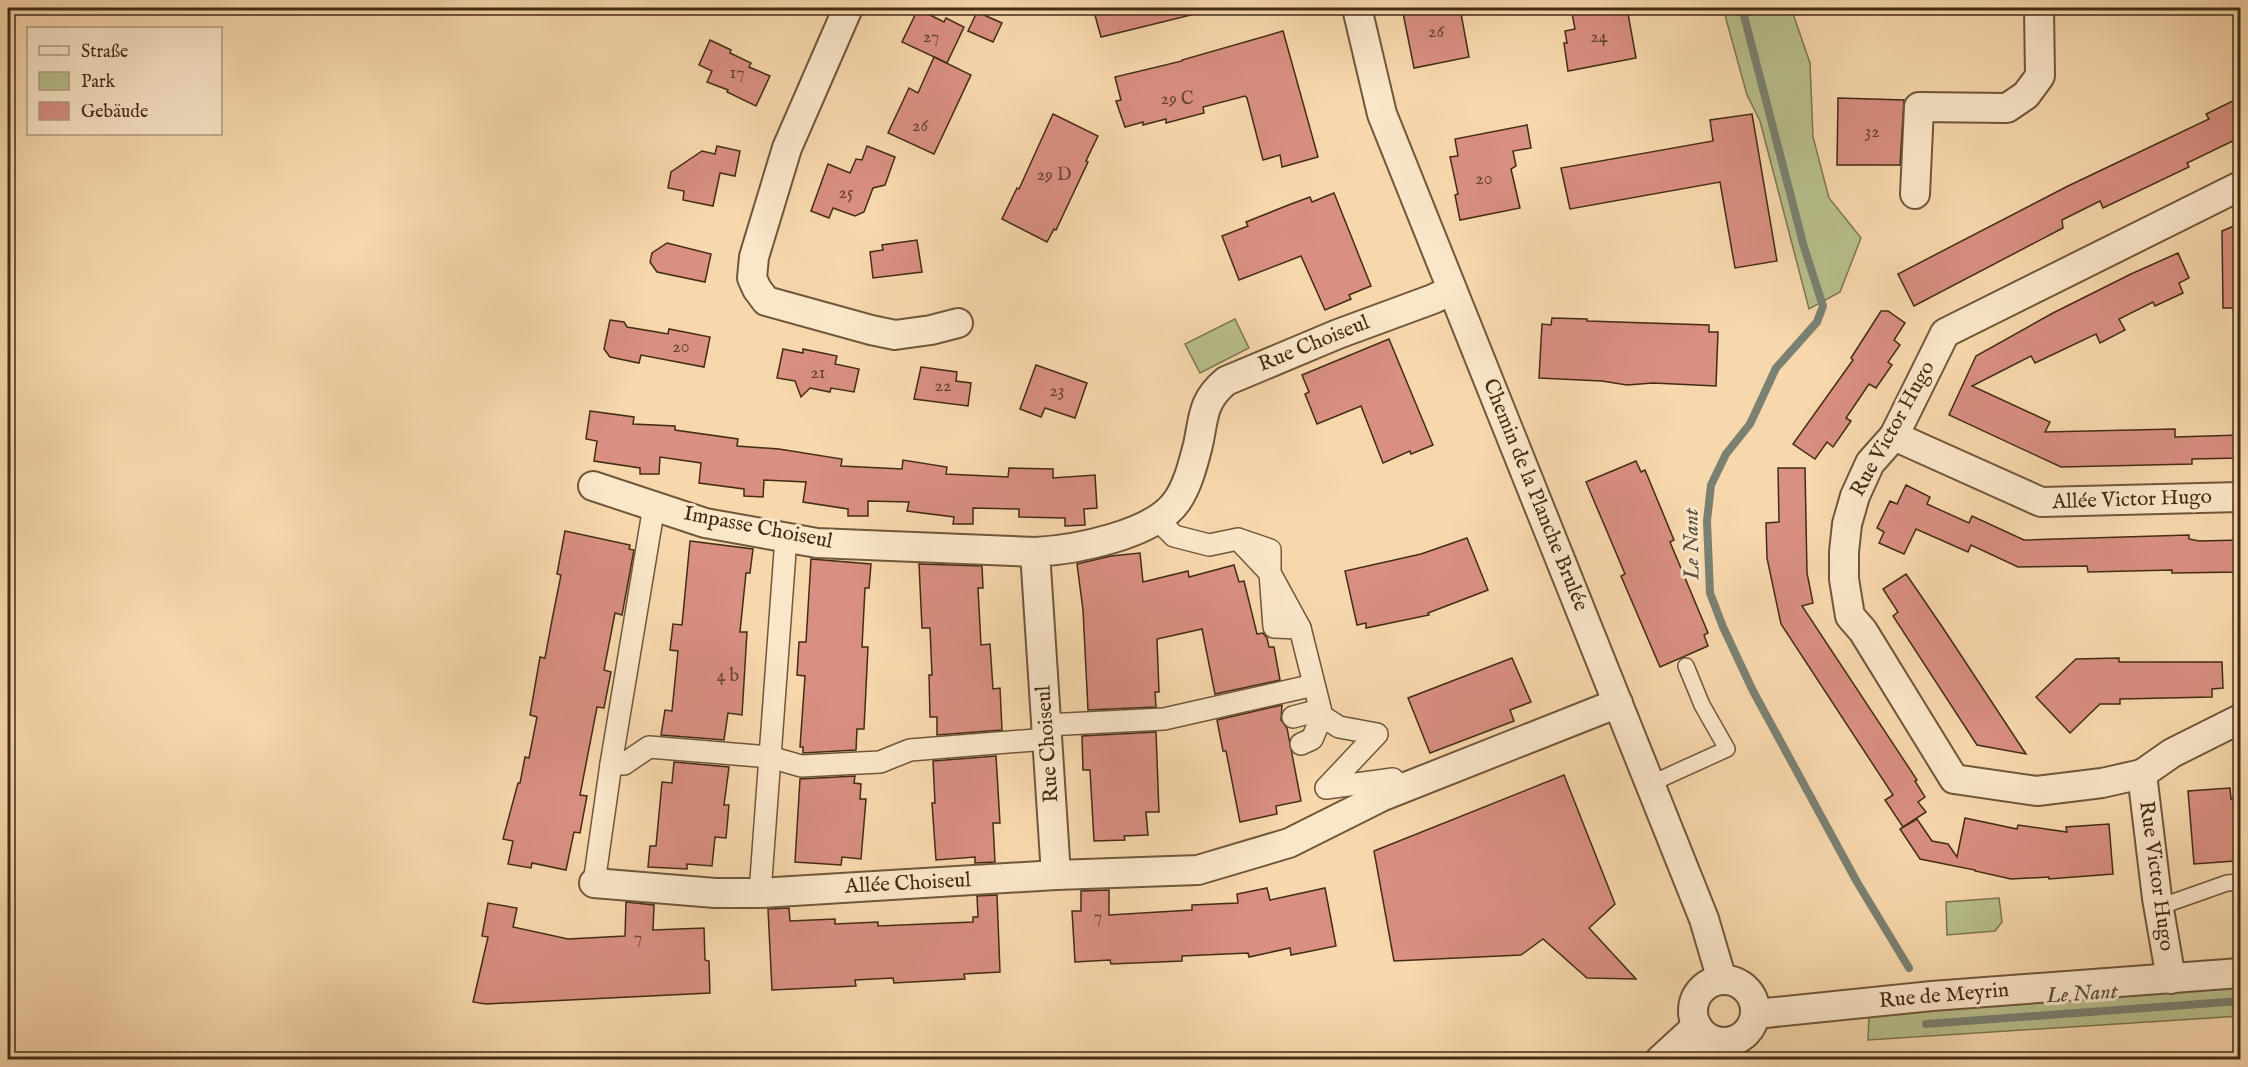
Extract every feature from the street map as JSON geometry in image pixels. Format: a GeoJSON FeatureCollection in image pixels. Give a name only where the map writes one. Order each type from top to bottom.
{"type":"FeatureCollection","features":[{"type":"Feature","properties":{"kind":"street"},"geometry":{"type":"LineString","coordinates":[[848,8],[787,148],[754,257],[752,278],[766,301],[872,330],[895,335],[931,330],[957,323]]}},
{"type":"Feature","properties":{"kind":"street","name":"Chemin de la Planche Brulée"},"geometry":{"type":"LineString","coordinates":[[1357,8],[1382,114],[1704,919],[1722,980]]}},
{"type":"Feature","properties":{"kind":"street"},"geometry":{"type":"LineString","coordinates":[[1915,194],[1919,107],[2007,108],[2026,95],[2040,76],[2039,8]]}},
{"type":"Feature","properties":{"kind":"street","name":"Rue Victor Hugo"},"geometry":{"type":"LineString","coordinates":[[2241,186],[1945,333],[1894,435],[1870,463],[1855,496],[1847,524],[1844,552],[1844,579],[1850,616],[1863,631],[1954,779],[2037,791],[2102,783],[2142,774],[2172,753],[2241,719]]}},
{"type":"Feature","properties":{"kind":"street","name":"Rue Choiseul"},"geometry":{"type":"LineString","coordinates":[[1056,875],[1035,552],[1064,550],[1166,528],[1188,480],[1205,409],[1213,392],[1226,381],[1452,290]]}},
{"type":"Feature","properties":{"kind":"street","name":"Allée Victor Hugo"},"geometry":{"type":"LineString","coordinates":[[1894,435],[2042,502],[2241,497]]}},
{"type":"Feature","properties":{"kind":"street","name":"Impasse Choiseul"},"geometry":{"type":"LineString","coordinates":[[593,486],[705,523],[817,543],[1035,552]]}},
{"type":"Feature","properties":{"kind":"street","name":"Allée Choiseul"},"geometry":{"type":"LineString","coordinates":[[654,506],[611,764],[594,883],[715,893],[1056,875]]}},
{"type":"Feature","properties":{"kind":"street"},"geometry":{"type":"LineString","coordinates":[[1166,528],[1219,530],[1270,550],[1260,571],[1300,628],[1314,685],[1327,718]]}},
{"type":"Feature","properties":{"kind":"street"},"geometry":{"type":"LineString","coordinates":[[760,892],[786,538]]}},
{"type":"Feature","properties":{"kind":"street"},"geometry":{"type":"LineString","coordinates":[[611,764],[624,764],[649,747],[770,757],[801,766],[880,762],[910,750],[1164,719],[1314,685]]}},
{"type":"Feature","properties":{"kind":"street"},"geometry":{"type":"LineString","coordinates":[[1056,875],[1198,870],[1289,843],[1398,790],[1618,703]]}},
{"type":"Feature","properties":{"kind":"street"},"geometry":{"type":"LineString","coordinates":[[1293,717],[1327,718],[1377,734],[1326,788],[1393,779],[1398,790]]}},
{"type":"Feature","properties":{"kind":"street"},"geometry":{"type":"LineString","coordinates":[[1307,741],[1327,718]]}},
{"type":"Feature","properties":{"kind":"street","name":"Rue Victor Hugo"},"geometry":{"type":"LineString","coordinates":[[2142,774],[2158,908],[2171,979]]}},
{"type":"Feature","properties":{"kind":"street","name":"Rue de Meyrin"},"geometry":{"type":"LineString","coordinates":[[1756,1014],[1932,996],[2241,973]]}},
{"type":"Feature","properties":{"kind":"street"},"geometry":{"type":"LineString","coordinates":[[1660,1059],[1700,1042],[1721,1043],[1740,1038],[1748,1032],[1754,1023],[1755,1003],[1743,986],[1733,981],[1712,982],[1696,997],[1693,1017],[1700,1042]]}},
{"type":"Feature","properties":{"kind":"lane"},"geometry":{"type":"LineString","coordinates":[[1650,784],[1727,749],[1702,705],[1686,666]]}},
{"type":"Feature","properties":{"kind":"lane"},"geometry":{"type":"LineString","coordinates":[[2158,908],[2227,883],[2241,882]]}},
{"type":"Feature","properties":{"kind":"green space"},"geometry":{"type":"Polygon","coordinates":[[[1723,8],[1791,8],[1810,63],[1813,137],[1829,198],[1861,238],[1840,292],[1809,309],[1760,121],[1747,95],[1723,8]]]}},
{"type":"Feature","properties":{"kind":"green space"},"geometry":{"type":"Polygon","coordinates":[[[1235,319],[1249,348],[1200,373],[1185,344],[1235,319]]]}},
{"type":"Feature","properties":{"kind":"green space"},"geometry":{"type":"Polygon","coordinates":[[[1999,898],[2002,922],[1995,931],[1947,935],[1946,902],[1999,898]]]}},
{"type":"Feature","properties":{"kind":"green space"},"geometry":{"type":"Polygon","coordinates":[[[2240,983],[2240,1016],[1868,1040],[1869,1015],[2240,983]]]}},
{"type":"Feature","properties":{"kind":"building"},"geometry":{"type":"Polygon","coordinates":[[[1093,8],[1190,8],[1191,15],[1101,37],[1093,8]]]}},
{"type":"Feature","properties":{"kind":"building"},"geometry":{"type":"Polygon","coordinates":[[[1402,8],[1460,8],[1469,57],[1414,68],[1402,8]]]}},
{"type":"Feature","properties":{"kind":"building"},"geometry":{"type":"Polygon","coordinates":[[[1571,8],[1627,8],[1636,58],[1568,71],[1564,43],[1567,43],[1565,31],[1575,29],[1571,8]]]}},
{"type":"Feature","properties":{"kind":"building"},"geometry":{"type":"Polygon","coordinates":[[[918,9],[944,22],[946,18],[964,27],[947,63],[902,42],[918,9]]]}},
{"type":"Feature","properties":{"kind":"building"},"geometry":{"type":"Polygon","coordinates":[[[977,12],[1002,23],[993,42],[968,31],[977,12]]]}},
{"type":"Feature","properties":{"kind":"building"},"geometry":{"type":"Polygon","coordinates":[[[1283,31],[1318,157],[1282,167],[1280,155],[1263,160],[1245,96],[1203,107],[1204,113],[1166,123],[1166,119],[1125,127],[1116,101],[1121,100],[1115,77],[1182,61],[1283,31]]]}},
{"type":"Feature","properties":{"kind":"building"},"geometry":{"type":"Polygon","coordinates":[[[710,40],[751,63],[749,67],[770,76],[756,106],[727,92],[728,90],[707,82],[712,71],[699,65],[710,40]]]}},
{"type":"Feature","properties":{"kind":"building"},"geometry":{"type":"Polygon","coordinates":[[[934,57],[971,75],[934,154],[888,133],[909,88],[918,93],[934,57]]]}},
{"type":"Feature","properties":{"kind":"building"},"geometry":{"type":"Polygon","coordinates":[[[2241,97],[2241,137],[2187,163],[2189,167],[2103,208],[2100,201],[2062,220],[2063,228],[1914,306],[1898,274],[2068,186],[2209,119],[2206,114],[2241,97]]]}},
{"type":"Feature","properties":{"kind":"building"},"geometry":{"type":"Polygon","coordinates":[[[1838,98],[1904,100],[1900,165],[1837,165],[1838,98]]]}},
{"type":"Feature","properties":{"kind":"building"},"geometry":{"type":"Polygon","coordinates":[[[1053,114],[1098,136],[1056,230],[1054,229],[1047,242],[1002,219],[1017,188],[1019,189],[1053,114]]]}},
{"type":"Feature","properties":{"kind":"building"},"geometry":{"type":"Polygon","coordinates":[[[1752,114],[1777,261],[1735,268],[1720,182],[1570,209],[1561,168],[1713,141],[1710,120],[1752,114]]]}},
{"type":"Feature","properties":{"kind":"building"},"geometry":{"type":"Polygon","coordinates":[[[1527,125],[1531,148],[1513,151],[1516,166],[1511,169],[1520,208],[1460,220],[1455,195],[1458,194],[1450,157],[1458,156],[1455,139],[1527,125]]]}},
{"type":"Feature","properties":{"kind":"building"},"geometry":{"type":"Polygon","coordinates":[[[717,146],[740,151],[735,176],[720,173],[713,206],[683,200],[684,191],[668,188],[671,172],[702,151],[715,154],[717,146]]]}},
{"type":"Feature","properties":{"kind":"building"},"geometry":{"type":"Polygon","coordinates":[[[867,146],[895,157],[885,185],[873,188],[864,212],[855,216],[833,208],[829,218],[811,211],[828,164],[850,173],[856,159],[862,160],[867,146]]]}},
{"type":"Feature","properties":{"kind":"building"},"geometry":{"type":"Polygon","coordinates":[[[1334,193],[1371,286],[1349,295],[1351,299],[1325,310],[1301,256],[1239,280],[1222,236],[1248,226],[1246,222],[1291,204],[1310,197],[1312,202],[1334,193]]]}},
{"type":"Feature","properties":{"kind":"building"},"geometry":{"type":"Polygon","coordinates":[[[2241,223],[2241,308],[2223,308],[2222,231],[2241,223]]]}},
{"type":"Feature","properties":{"kind":"building"},"geometry":{"type":"Polygon","coordinates":[[[917,240],[922,272],[873,278],[870,252],[883,250],[882,245],[917,240]]]}},
{"type":"Feature","properties":{"kind":"building"},"geometry":{"type":"Polygon","coordinates":[[[667,243],[711,254],[705,282],[657,272],[650,262],[652,253],[667,243]]]}},
{"type":"Feature","properties":{"kind":"building"},"geometry":{"type":"Polygon","coordinates":[[[2178,253],[2189,278],[2179,283],[2183,293],[2155,306],[2153,302],[2119,319],[2125,330],[2100,343],[2096,334],[2035,363],[2031,356],[1972,386],[2050,422],[2045,432],[2175,429],[2175,437],[2241,435],[2241,458],[2192,459],[2192,464],[2061,467],[1949,415],[1976,356],[2053,313],[2178,253]]]}},
{"type":"Feature","properties":{"kind":"building"},"geometry":{"type":"Polygon","coordinates":[[[1881,311],[1888,311],[1905,323],[1894,340],[1900,345],[1888,362],[1892,365],[1876,388],[1869,384],[1846,418],[1851,421],[1833,447],[1827,442],[1815,459],[1793,444],[1853,360],[1851,358],[1881,311]]]}},
{"type":"Feature","properties":{"kind":"building"},"geometry":{"type":"Polygon","coordinates":[[[1552,318],[1709,325],[1709,332],[1718,332],[1716,386],[1653,383],[1627,385],[1602,381],[1539,378],[1542,324],[1551,325],[1552,318]]]}},
{"type":"Feature","properties":{"kind":"building"},"geometry":{"type":"Polygon","coordinates":[[[610,320],[624,322],[627,327],[668,334],[669,329],[710,337],[704,367],[641,355],[639,363],[610,357],[604,349],[610,320]]]}},
{"type":"Feature","properties":{"kind":"building"},"geometry":{"type":"Polygon","coordinates":[[[1389,339],[1433,445],[1411,454],[1410,451],[1383,463],[1361,406],[1317,424],[1305,394],[1309,392],[1302,375],[1389,339]]]}},
{"type":"Feature","properties":{"kind":"building"},"geometry":{"type":"Polygon","coordinates":[[[783,349],[803,353],[803,349],[837,356],[835,364],[859,369],[854,392],[831,388],[830,392],[810,388],[801,397],[795,381],[777,378],[783,349]]]}},
{"type":"Feature","properties":{"kind":"building"},"geometry":{"type":"Polygon","coordinates":[[[1036,365],[1087,383],[1075,418],[1045,408],[1041,417],[1020,409],[1036,365]]]}},
{"type":"Feature","properties":{"kind":"building"},"geometry":{"type":"Polygon","coordinates":[[[921,367],[957,372],[956,381],[971,383],[968,406],[914,399],[921,367]]]}},
{"type":"Feature","properties":{"kind":"building"},"geometry":{"type":"Polygon","coordinates":[[[590,411],[634,417],[633,424],[675,426],[675,430],[738,439],[737,446],[779,449],[842,459],[841,466],[902,469],[903,460],[947,467],[946,474],[1008,477],[1009,468],[1053,469],[1053,478],[1095,475],[1097,508],[1084,509],[1085,525],[1065,526],[1065,518],[1019,517],[1019,509],[973,508],[973,524],[953,524],[954,517],[907,511],[909,502],[868,501],[868,516],[848,516],[848,509],[803,502],[806,482],[764,480],[763,497],[744,496],[744,489],[699,483],[701,463],[660,457],[659,474],[640,474],[640,468],[594,461],[597,441],[586,439],[590,411]]]}},
{"type":"Feature","properties":{"kind":"building"},"geometry":{"type":"Polygon","coordinates":[[[1636,461],[1641,472],[1645,470],[1674,540],[1670,542],[1708,633],[1704,635],[1708,646],[1660,667],[1621,576],[1625,574],[1586,482],[1636,461]]]}},
{"type":"Feature","properties":{"kind":"building"},"geometry":{"type":"Polygon","coordinates":[[[1778,468],[1805,468],[1807,573],[1813,603],[1802,606],[1917,780],[1915,781],[1925,797],[1918,802],[1926,812],[1903,827],[1885,800],[1893,795],[1781,624],[1767,558],[1766,523],[1779,522],[1778,468]]]}},
{"type":"Feature","properties":{"kind":"building"},"geometry":{"type":"Polygon","coordinates":[[[1906,485],[1930,497],[1927,504],[1969,523],[1972,516],[2024,540],[2189,535],[2189,539],[2199,541],[2241,540],[2241,572],[2172,573],[2172,570],[2088,572],[2087,566],[2018,567],[1971,545],[1968,552],[1916,529],[1904,554],[1879,543],[1884,532],[1877,528],[1890,501],[1897,504],[1906,485]]]}},
{"type":"Feature","properties":{"kind":"building"},"geometry":{"type":"Polygon","coordinates":[[[565,531],[630,545],[629,549],[634,550],[622,615],[615,613],[604,670],[611,672],[604,708],[597,707],[580,795],[587,796],[580,833],[574,832],[566,870],[532,863],[531,868],[508,864],[513,841],[503,839],[518,783],[520,783],[525,757],[529,758],[537,717],[530,715],[540,657],[545,658],[561,575],[557,574],[565,531]]]}},
{"type":"Feature","properties":{"kind":"building"},"geometry":{"type":"Polygon","coordinates":[[[1467,538],[1488,590],[1428,613],[1429,615],[1366,628],[1366,623],[1357,625],[1345,571],[1421,554],[1467,538]]]}},
{"type":"Feature","properties":{"kind":"building"},"geometry":{"type":"Polygon","coordinates":[[[690,541],[753,549],[750,573],[746,573],[740,632],[747,632],[742,715],[728,713],[724,740],[661,735],[665,710],[672,711],[678,651],[670,650],[673,624],[682,625],[690,541]]]}},
{"type":"Feature","properties":{"kind":"building"},"geometry":{"type":"Polygon","coordinates":[[[1140,553],[1143,582],[1188,571],[1189,577],[1234,565],[1239,582],[1244,581],[1257,634],[1263,633],[1269,647],[1274,647],[1280,680],[1215,694],[1202,629],[1157,639],[1159,692],[1155,692],[1156,707],[1088,710],[1083,610],[1077,564],[1111,556],[1140,553]]]}},
{"type":"Feature","properties":{"kind":"building"},"geometry":{"type":"Polygon","coordinates":[[[811,559],[871,564],[869,588],[865,588],[862,647],[868,647],[864,729],[857,729],[856,750],[803,753],[803,747],[800,747],[805,676],[797,675],[799,642],[806,642],[811,559]]]}},
{"type":"Feature","properties":{"kind":"building"},"geometry":{"type":"Polygon","coordinates":[[[919,564],[982,566],[983,588],[978,588],[981,645],[990,644],[993,689],[1000,688],[1002,730],[937,735],[937,717],[930,717],[929,675],[932,675],[930,628],[922,628],[919,564]]]}},
{"type":"Feature","properties":{"kind":"building"},"geometry":{"type":"Polygon","coordinates":[[[1906,574],[2026,754],[1977,745],[1893,616],[1898,612],[1883,589],[1906,574]]]}},
{"type":"Feature","properties":{"kind":"building"},"geometry":{"type":"Polygon","coordinates":[[[1512,658],[1531,702],[1510,710],[1514,721],[1430,753],[1408,698],[1512,658]]]}},
{"type":"Feature","properties":{"kind":"building"},"geometry":{"type":"Polygon","coordinates":[[[2119,658],[2119,662],[2222,662],[2223,688],[2212,689],[2212,697],[2120,699],[2120,704],[2100,704],[2070,733],[2036,697],[2076,659],[2119,658]]]}},
{"type":"Feature","properties":{"kind":"building"},"geometry":{"type":"Polygon","coordinates":[[[1282,705],[1281,720],[1287,728],[1301,801],[1276,806],[1277,814],[1240,822],[1226,751],[1223,751],[1217,720],[1282,705]]]}},
{"type":"Feature","properties":{"kind":"building"},"geometry":{"type":"Polygon","coordinates":[[[1156,732],[1159,812],[1146,812],[1148,835],[1124,836],[1125,840],[1094,841],[1090,770],[1083,770],[1082,736],[1156,732]]]}},
{"type":"Feature","properties":{"kind":"building"},"geometry":{"type":"Polygon","coordinates":[[[996,756],[1000,823],[993,823],[995,862],[975,863],[975,857],[936,860],[932,803],[935,803],[933,761],[996,756]]]}},
{"type":"Feature","properties":{"kind":"building"},"geometry":{"type":"Polygon","coordinates":[[[674,762],[729,767],[724,805],[729,805],[726,838],[715,837],[712,866],[687,864],[687,869],[648,867],[650,846],[656,846],[662,782],[672,783],[674,762]]]}},
{"type":"Feature","properties":{"kind":"building"},"geometry":{"type":"Polygon","coordinates":[[[1564,775],[1615,904],[1589,928],[1636,979],[1587,978],[1543,939],[1521,955],[1394,961],[1374,851],[1564,775]]]}},
{"type":"Feature","properties":{"kind":"building"},"geometry":{"type":"Polygon","coordinates":[[[855,776],[854,783],[861,784],[860,799],[866,799],[861,859],[842,857],[841,865],[795,862],[800,779],[855,776]]]}},
{"type":"Feature","properties":{"kind":"building"},"geometry":{"type":"Polygon","coordinates":[[[2230,788],[2231,799],[2241,798],[2241,849],[2235,849],[2235,861],[2194,864],[2188,791],[2230,788]]]}},
{"type":"Feature","properties":{"kind":"building"},"geometry":{"type":"Polygon","coordinates":[[[1965,818],[2017,829],[2018,825],[2067,832],[2066,827],[2109,824],[2113,874],[2049,879],[2049,877],[2011,879],[1920,859],[1900,829],[1917,819],[1932,841],[1948,844],[1957,857],[1965,818]]]}},
{"type":"Feature","properties":{"kind":"building"},"geometry":{"type":"Polygon","coordinates":[[[1267,888],[1270,900],[1325,888],[1336,946],[1291,955],[1290,948],[1249,957],[1248,953],[1182,956],[1182,961],[1111,964],[1110,960],[1075,962],[1072,911],[1081,911],[1081,891],[1109,890],[1109,915],[1192,910],[1192,905],[1238,903],[1237,894],[1267,888]]]}},
{"type":"Feature","properties":{"kind":"building"},"geometry":{"type":"Polygon","coordinates":[[[997,895],[1000,972],[964,974],[965,979],[894,983],[893,978],[855,980],[856,986],[772,990],[768,909],[789,908],[790,921],[835,919],[835,924],[878,922],[878,926],[973,922],[973,917],[978,917],[977,896],[997,895]]]}},
{"type":"Feature","properties":{"kind":"building"},"geometry":{"type":"Polygon","coordinates":[[[626,902],[654,905],[653,930],[704,928],[705,960],[709,961],[710,993],[486,1004],[473,1002],[488,937],[482,936],[488,903],[517,908],[513,927],[568,939],[625,936],[626,902]]]}},
{"type":"Feature","properties":{"kind":"waterway","name":"Le Nant"},"geometry":{"type":"LineString","coordinates":[[1742,8],[1804,247],[1823,306],[1817,322],[1776,368],[1750,424],[1726,454],[1711,485],[1707,521],[1710,593],[1753,691],[1857,882],[1909,968]]}},
{"type":"Feature","properties":{"kind":"waterway","name":"Le Nant"},"geometry":{"type":"LineString","coordinates":[[1926,1024],[2240,1001]]}}]}
